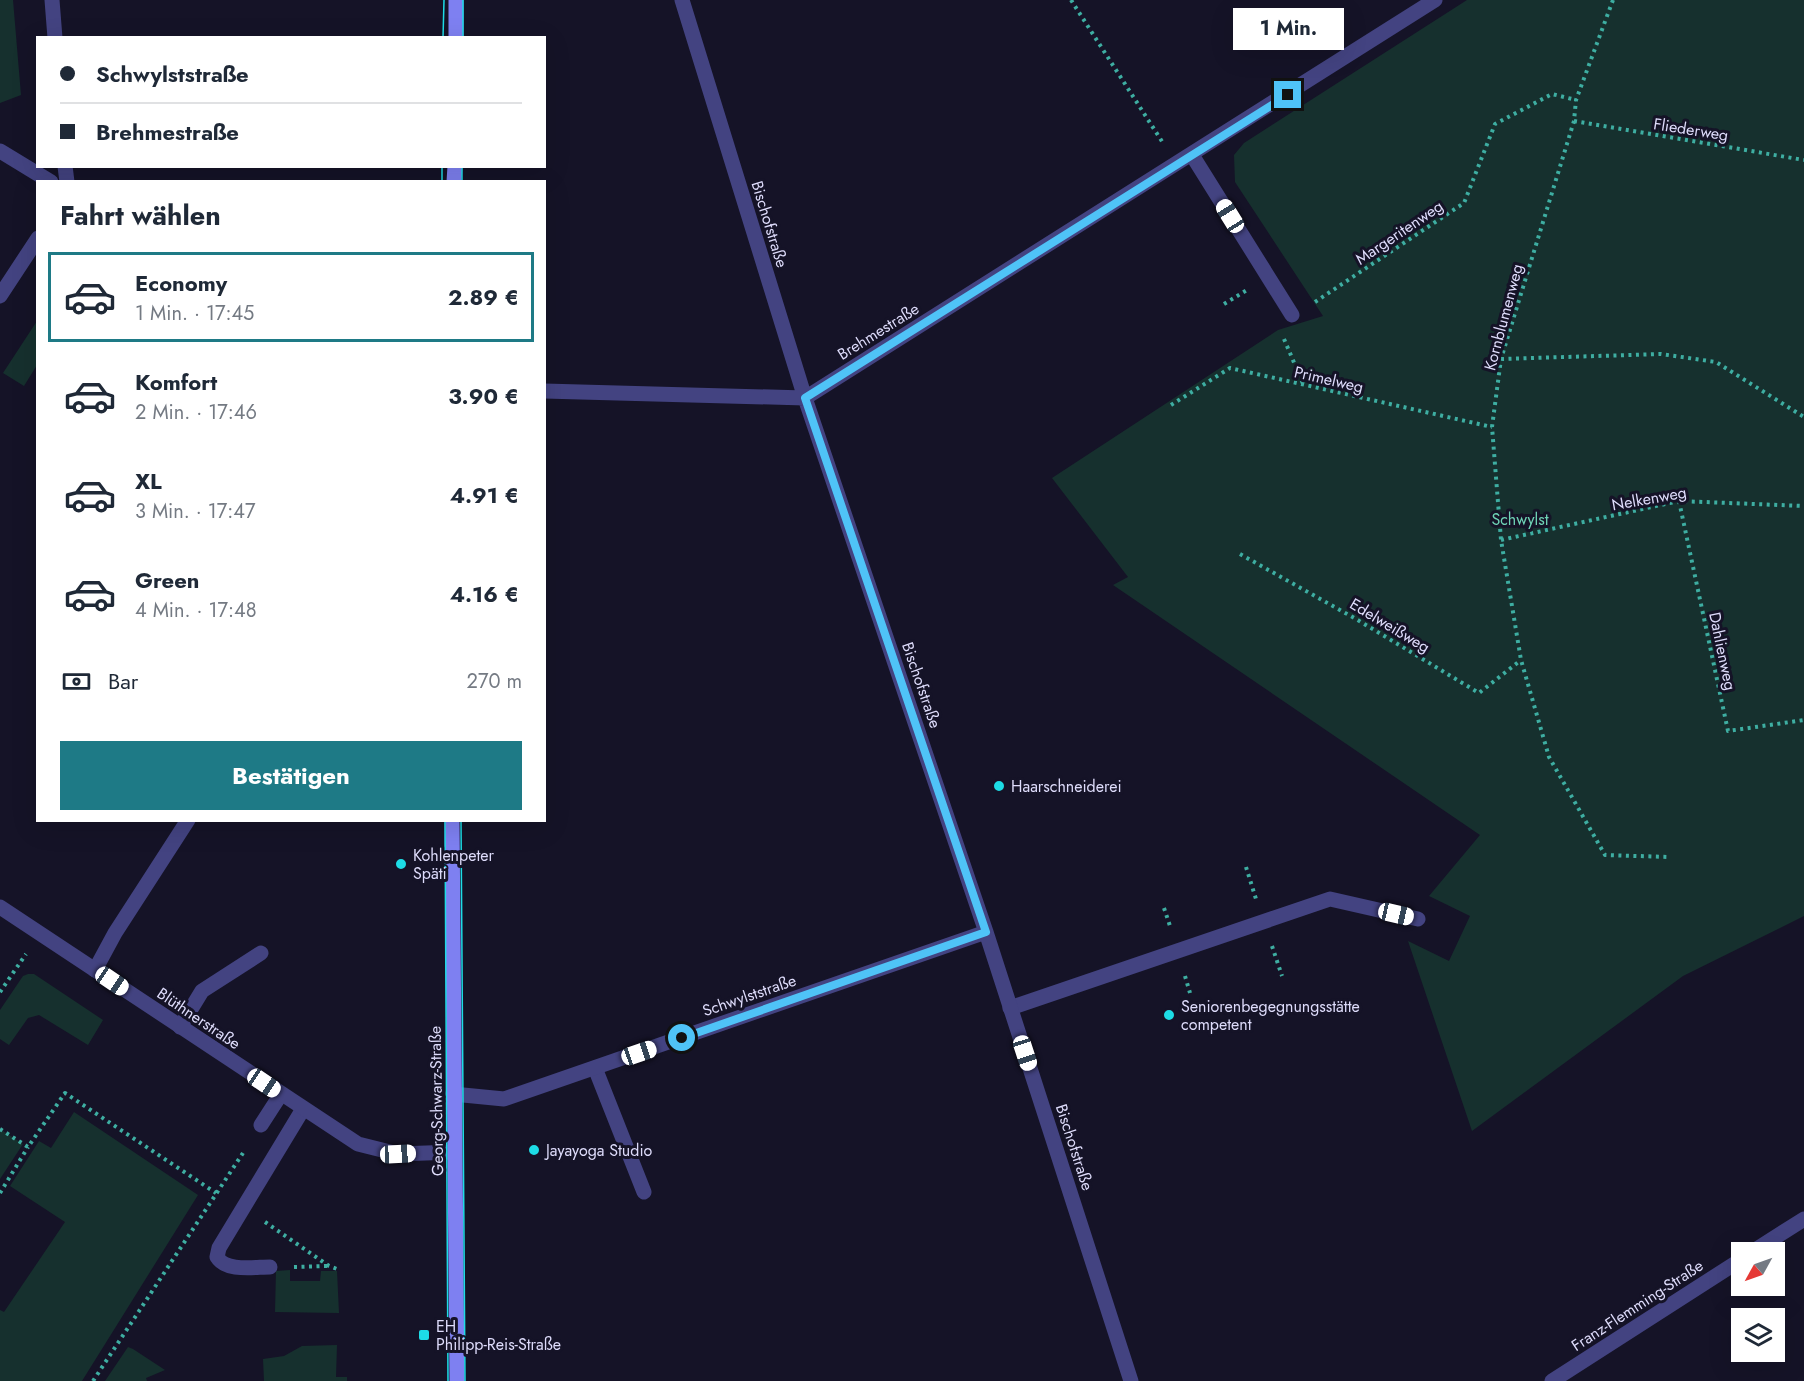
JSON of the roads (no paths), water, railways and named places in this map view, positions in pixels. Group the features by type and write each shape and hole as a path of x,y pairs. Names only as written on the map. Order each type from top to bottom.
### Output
{"street":[{"path":"52,0 55,36"},
{"path":"456,0 456,36"},
{"name":"Bischofstraße","path":"682,0 805,398 986,932 1131,1381"},
{"name":"Brehmestraße","path":"805,398 1436,0"},
{"path":"0,151 48,180"},
{"path":"1192,155 1292,315"},
{"path":"0,296 36,241"},
{"path":"546,391 805,398"},
{"path":"95,970 115,933 187,822"},
{"name":"Georg-Schwarz-Straße","path":"452,822 457,1381"},
{"path":"1010,1008 1330,899 1418,919"},
{"name":"Blüthnerstraße","path":"0,907 358,1144 398,1154 454,1152"},
{"name":"Schwylststraße","path":"453,1094 504,1099 986,932"},
{"path":"180,1027 202,991 261,953"},
{"path":"595,1068 644,1192"},
{"path":"261,1125 281,1094"},
{"path":"270,1267 228,1266 220,1262 217,1257 219,1248 303,1109"},
{"path":"1768,1242 1804,1219"},
{"name":"Franz-Flemming-Straße","path":"1552,1381 1731,1266"}],"tram line":[{"path":"443,36 444,0"},
{"path":"463,0 463,36"},
{"path":"442,168 442,180"},
{"path":"462,168 462,180"},
{"path":"445,822 448,1381"},
{"path":"461,822 465,1381"}],"place":[{"name":"Haarschneiderei","path":"999,786"},
{"name":"Kohlenpeter Späti","path":"401,864"},
{"name":"Seniorenbegegnungsstätte competent","path":"1169,1015"},
{"name":"Jayayoga Studio","path":"534,1150"},
{"name":"EH Philipp-Reis-Straße","path":"424,1335"}],"park label":[{"name":"Schwylst","path":"1520,519"}]}
